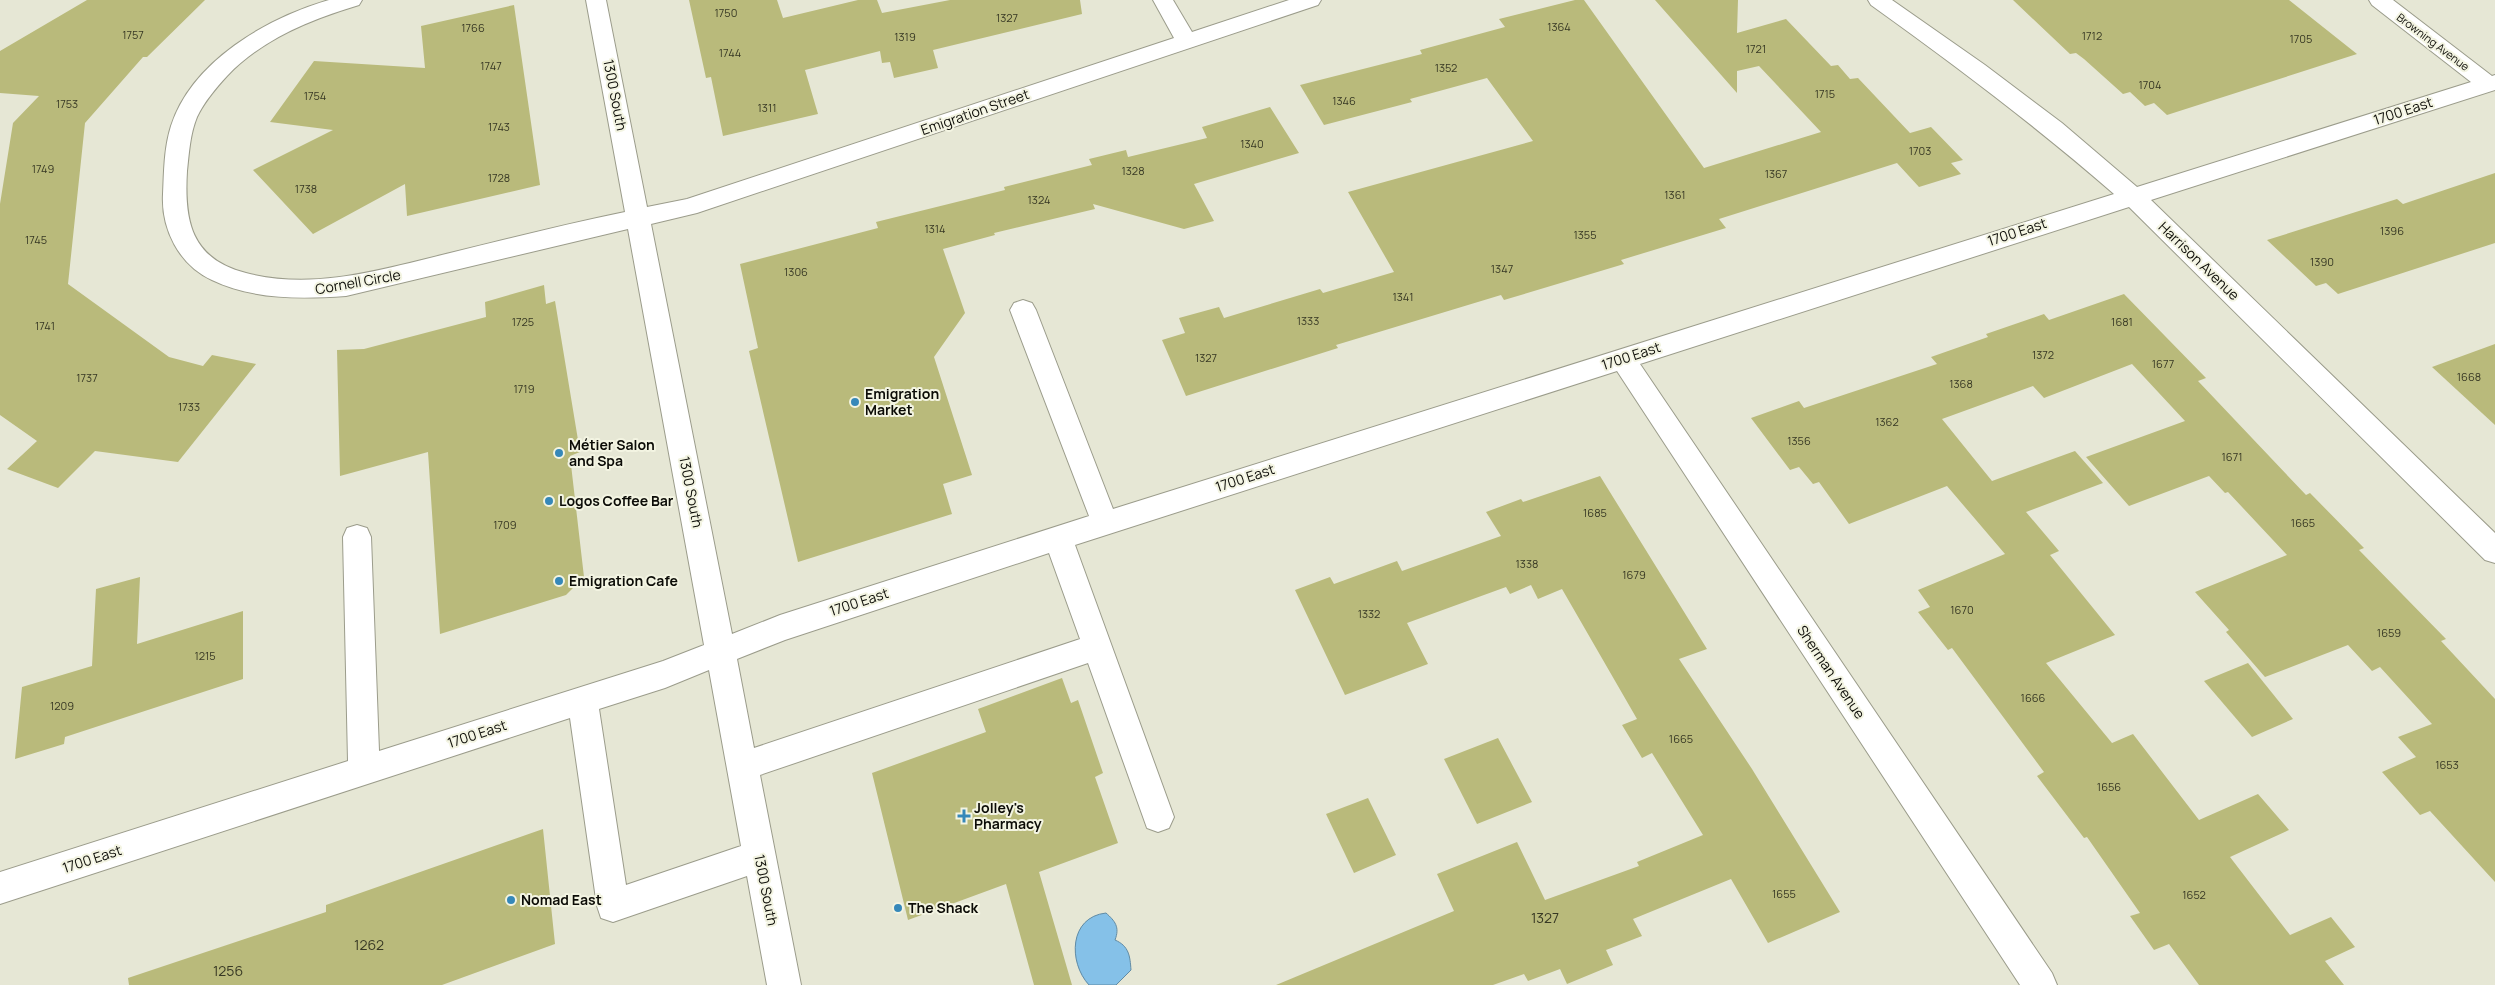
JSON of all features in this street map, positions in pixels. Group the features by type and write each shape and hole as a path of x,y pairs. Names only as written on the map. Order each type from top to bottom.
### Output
{"street":[{"name":"Cornell Circle","path":"352,0 315,11 271,33 225,67 205,88 190,110 180,134 175,190 175,216 184,241 200,260 220,274 255,285 305,291 346,287 638,218"},
{"name":"1300 South","path":"596,0 784,985"},
{"path":"1163,0 1187,41"},
{"name":"Emigration Street","path":"638,218 689,207 735,193 1311,0"},
{"name":"Harrison Avenue","path":"1878,0 1977,70 2054,129 2132,196 2495,551"},
{"name":"Browning Avenue","path":"2379,0 2492,83"},
{"name":"1700 East","path":"0,888 665,674 780,628 1058,538 2492,83"},
{"path":"1023,310 1105,523"},
{"name":"Sherman Avenue","path":"1623,359 2034,983"},
{"path":"357,537 364,771"},
{"path":"1058,538 1158,817"},
{"path":"743,766 1097,647"},
{"path":"583,700 613,906 760,855"}],"water":[{"path":"1106,913 1117,928 1115,940 1120,942 1128,952 1131,970 1116,985 1089,985 1078,965 1075,953 1076,942 1079,931 1085,923 1094,916"}],"building":[{"path":"87,0 205,0 147,57 143,57 85,123 68,284 169,357 203,366 212,355 256,364 178,462 95,451 58,488 7,469 37,441 0,415 0,204 13,123 39,96 0,93 0,51"},
{"path":"689,0 777,0 783,18 858,0 877,0 882,13 950,0 1080,0 1082,14 933,50 938,68 894,78 890,62 882,63 880,51 805,70 818,114 723,136 711,77 706,78"},
{"path":"1575,0 1584,0 1704,168 1821,132 1759,66 1737,71 1737,93 1655,0 1738,0 1737,33 1786,19 1831,66 1838,65 1850,79 1858,78 1910,133 1931,127 1963,160 1951,163 1961,174 1919,187 1897,163 1719,219 1726,228 1621,260 1624,264 1504,300 1501,295 1336,345 1338,348 1186,396 1162,340 1185,333 1179,318 1219,307 1224,318 1320,289 1323,293 1394,272 1348,192 1533,141 1487,78 1410,99 1412,102 1324,125 1300,85 1422,54 1420,50 1505,27 1499,19"},
{"path":"2013,0 2289,0 2357,54 2167,115 2154,103 2145,106 2130,92 2123,94 2084,59 2076,53 2070,54"},
{"path":"514,5 540,185 407,216 405,184 313,234 253,170 333,130 270,122 314,61 425,68 421,26"},
{"path":"1270,107 1299,153 1194,184 1214,221 1184,229 1093,204 1095,209 994,233 995,235 943,249 965,313 934,357 972,475 943,484 952,514 798,562 749,351 758,348 740,264 878,228 876,222 1005,190 1004,187 1092,165 1089,159 1126,150 1128,157 1207,138 1202,127"},
{"path":"2495,173 2495,243 2338,294 2326,283 2316,286 2267,240 2397,199 2403,204"},
{"path":"544,285 546,304 555,301 580,452 570,456 584,577 566,595 440,634 428,452 340,476 337,350 364,349 486,317 485,302"},
{"path":"2124,294 2206,378 2198,381 2306,495 2310,493 2364,548 2359,550 2446,639 2441,641 2495,699 2495,882 2430,811 2420,815 2382,772 2416,757 2398,737 2432,724 2380,667 2372,671 2348,645 2265,677 2226,632 2229,630 2195,592 2287,555 2228,492 2225,493 2209,476 2129,506 2086,457 2185,421 2132,364 2044,398 2033,386 1942,419 1992,481 2075,451 2103,483 2026,512 2059,551 2050,555 2115,635 2046,663 2112,743 2133,734 2199,820 2258,794 2289,830 2230,857 2290,935 2331,917 2355,947 2325,961 2344,985 2199,985 2169,944 2154,950 2130,916 2140,913 2087,837 2084,838 2037,776 2044,772 1952,648 1948,650 1918,612 1930,607 1918,590 2005,554 1947,486 1849,524 1819,482 1813,484 1799,467 1790,470 1751,418 1799,401 1804,408 1937,364 1931,357 1988,337 1986,334 2044,314 2049,320"},
{"path":"2495,344 2495,425 2432,367"},
{"path":"1600,476 1707,649 1679,659 1752,769 1840,912 1768,943 1731,879 1633,919 1642,936 1606,950 1613,965 1567,984 1560,969 1528,981 1524,974 1493,985 1276,985 1454,911 1437,874 1517,842 1545,900 1639,866 1637,862 1703,835 1652,753 1642,758 1622,725 1637,719 1562,589 1538,599 1531,585 1510,594 1506,587 1407,623 1428,664 1345,695 1295,590 1330,577 1334,584 1397,561 1402,571 1501,536 1486,512 1521,499 1523,502"},
{"path":"140,577 137,644 243,611 243,679 65,737 64,744 15,759 22,687 92,666 96,589"},
{"path":"2248,663 2293,719 2252,737 2204,681"},
{"path":"1062,678 1071,703 1078,700 1103,773 1095,777 1118,843 1039,872 1072,985 1034,985 1006,884 908,920 872,773 986,732 978,709"},
{"path":"1498,738 1532,802 1477,824 1444,759"},
{"path":"1368,798 1396,855 1354,873 1326,814"},
{"path":"543,829 555,944 442,985 129,985 128,978 326,912 326,905"}],"place":[{"name":"Emigration Market","path":"855,402"},
{"name":"Métier Salon and Spa","path":"559,453"},
{"name":"Logos Coffee Bar","path":"549,501"},
{"name":"Emigration Cafe","path":"559,581"},
{"name":"Jolley's Pharmacy","path":"964,816"},
{"name":"Nomad East","path":"511,900"},
{"name":"The Shack","path":"898,908"}]}
